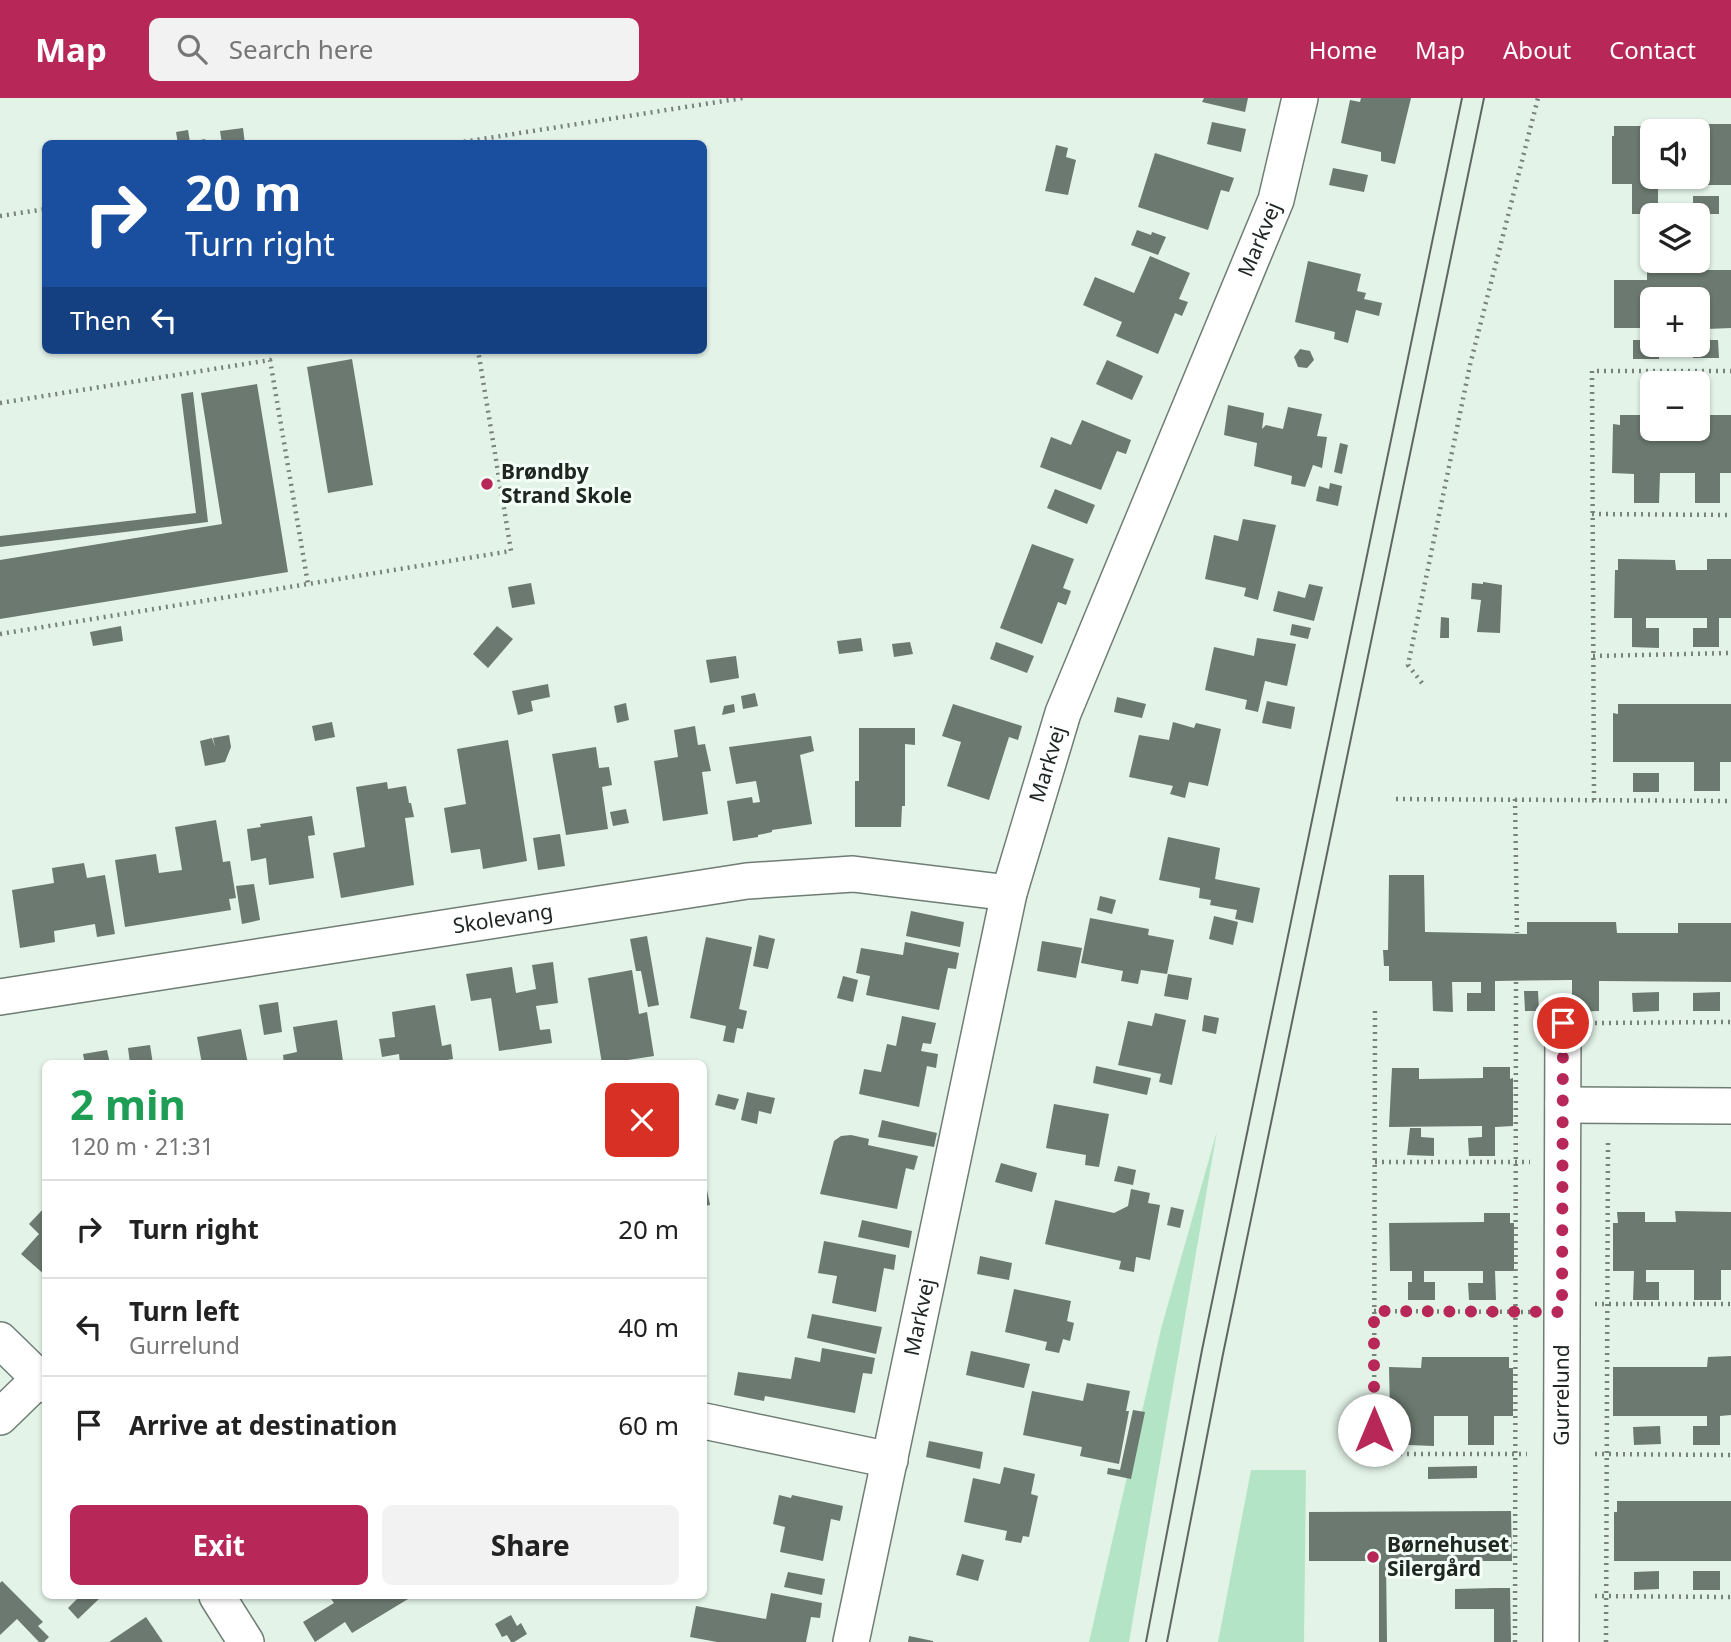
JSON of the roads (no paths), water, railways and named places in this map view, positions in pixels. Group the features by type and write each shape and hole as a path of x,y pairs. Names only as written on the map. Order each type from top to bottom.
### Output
{"street":[{"name":"Markvej","path":"851,1642 1009,893 1063,713 1276,201 1300,98"},
{"name":"Skolevang","path":"0,997 747,881 853,874 1009,893"},
{"name":"Gurrelund","path":"1561,1642 1563,1023"},
{"path":"1563,1105 1731,1105"},
{"path":"0,1340 42,1380"},
{"path":"0,1418 42,1382"},
{"path":"707,1422 890,1460"},
{"path":"219,1599 246,1642"}],"tram line":[{"path":"1146,1642 1202,1350 1462,98"},
{"path":"1167,1642 1223,1354 1484,98"}],"place":[{"name":"Brøndby Strand Skole","path":"487,484"},
{"name":"Børnehuset Silergård","path":"1373,1557"}]}
